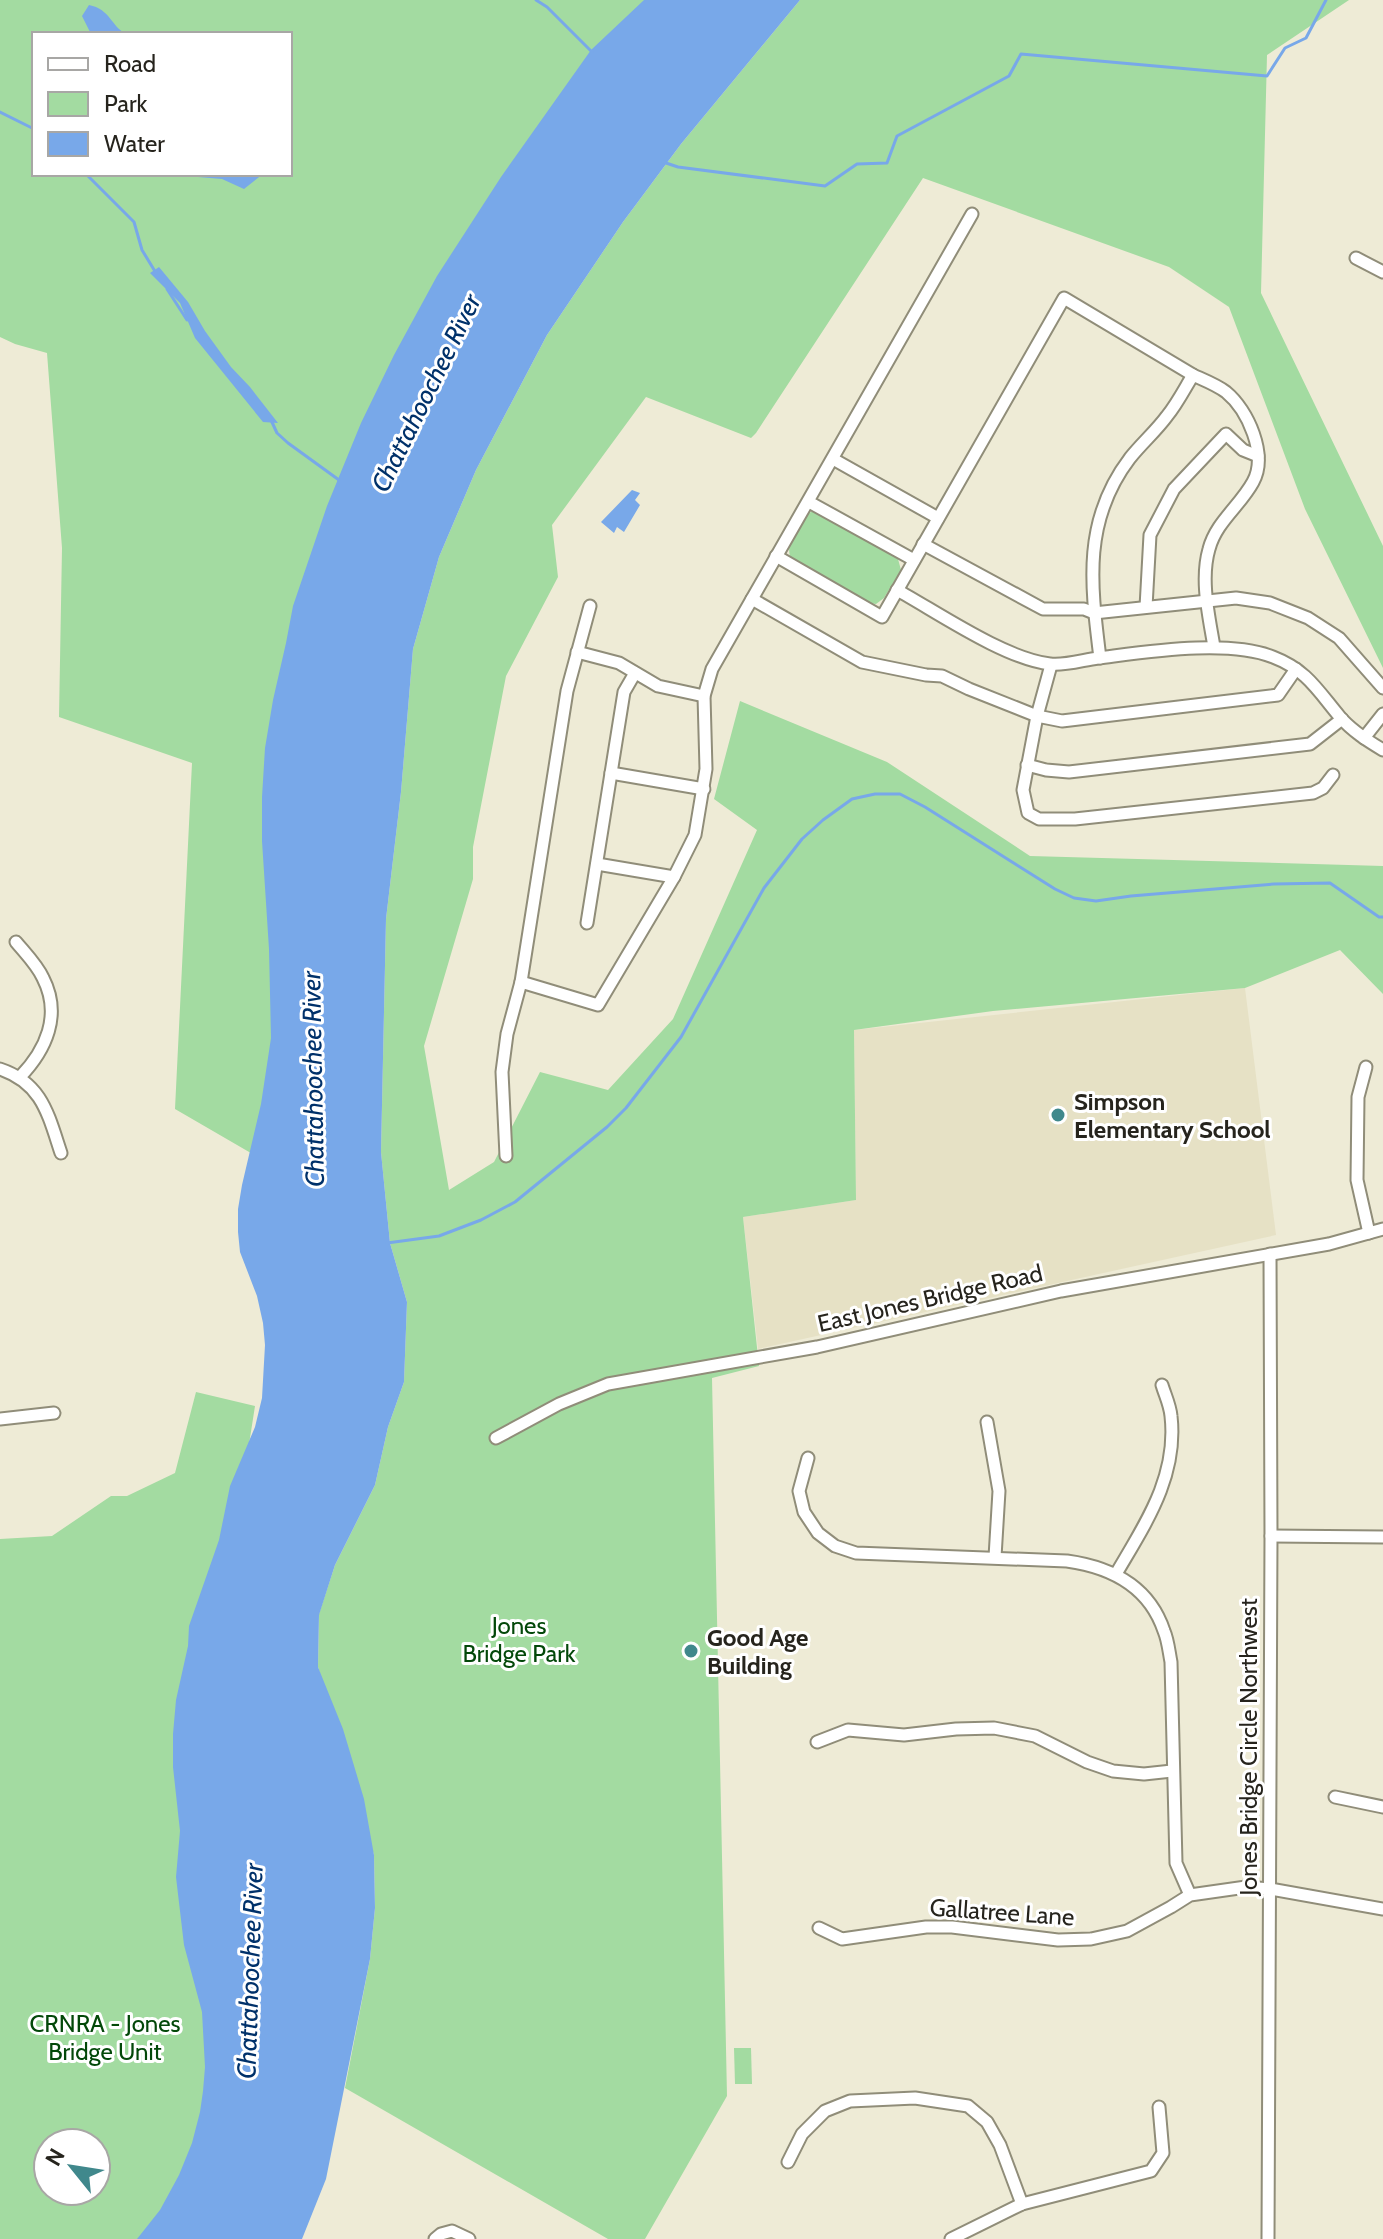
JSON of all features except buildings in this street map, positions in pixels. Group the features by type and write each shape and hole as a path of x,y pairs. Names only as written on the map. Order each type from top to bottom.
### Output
{"street":[{"path":"521,982 598,1005 674,877 695,835 704,789 704,696 712,669 972,214"},
{"path":"1356,258 1383,272"},
{"path":"776,556 882,617 1064,298 1225,391 1239,406 1250,426 1258,456 1254,481 1220,525 1209,547 1205,568 1214,647"},
{"path":"1100,658 1091,557 1097,524 1110,491 1130,459 1169,414 1193,375"},
{"path":"1146,607 1150,535 1174,489 1226,434 1243,450 1258,456"},
{"path":"833,459 938,518"},
{"path":"809,502 914,560"},
{"path":"923,544 1043,609 1084,609 1094,613 1236,598 1270,603 1308,618 1339,638 1383,688"},
{"path":"897,590 988,641 1051,665 1214,647 1243,649 1273,657 1314,683 1342,719 1383,750"},
{"path":"752,599 862,662 942,676 1037,716 1062,721 1278,695 1296,669"},
{"path":"506,1156 502,1072 507,1034 521,982 567,691 590,606"},
{"path":"577,652 619,663 658,686 704,696"},
{"path":"1051,665 1037,716 1023,790 1028,813 1039,819 1075,819 1313,793 1323,788 1333,775"},
{"path":"587,923 624,692 635,673"},
{"path":"1364,738 1383,714"},
{"path":"1027,765 1069,772 1310,744 1342,719"},
{"path":"611,773 704,789"},
{"path":"597,864 674,877"},
{"path":"16,942 43,978 51,1009 50,1028 44,1047 20,1077"},
{"path":"1366,1067 1358,1097 1357,1180 1369,1233"},
{"path":"0,1069 20,1077 39,1094 61,1153"},
{"name":"East Jones Bridge Road","path":"496,1438 559,1404 608,1384 817,1347 1061,1291 1329,1244 1383,1229"},
{"name":"Jones Bridge Circle Northwest","path":"1268,2239 1270,1254"},
{"path":"1116,1574 1155,1507 1169,1465 1171,1413 1162,1385"},
{"path":"0,1419 54,1413"},
{"path":"987,1422 999,1491 995,1557"},
{"path":"808,1458 799,1491 804,1512 818,1533 835,1546 856,1553 995,1557 1092,1565 1116,1574 1152,1608 1164,1631 1171,1662 1176,1863 1190,1895"},
{"path":"1271,1536 1383,1537"},
{"path":"817,1742 848,1730 904,1735 994,1728 1035,1736 1087,1762 1113,1771 1144,1774 1172,1771"},
{"path":"1335,1797 1383,1807"},
{"name":"Gallatree Lane","path":"819,1928 842,1939 939,1927 1058,1940 1091,1939 1127,1931 1190,1895 1246,1887 1383,1909"},
{"path":"788,2162 802,2134 825,2111 850,2101 915,2098 968,2106 987,2122 1000,2145 1022,2204"},
{"path":"951,2239 1022,2204 1151,2171 1163,2153 1159,2107"},
{"path":"435,2239 452,2231 469,2239"}],"shaded area":[{"name":"Simpson Elementary School","path":"1245,988 1276,1235 758,1349 743,1217 856,1200 854,1030"}],"green space":[{"path":"0,0 649,0 478,225 292,1177 175,1109 192,763 59,717 62,548 47,353 0,337"},
{"name":"Jones Bridge Park","path":"800,0 1349,0 1267,55 1261,293 1383,546 1383,668 1305,509 1229,307 1169,267 923,178 751,438 646,397 552,525 558,577 506,676 473,847 473,879 424,1046 449,1190 494,1162 540,1072 608,1090 673,1019 757,830 714,799 740,701 887,762 1030,856 1383,866 1383,994 1340,950 1245,988 993,1011 854,1030 856,1200 743,1217 759,1366 712,1378 727,2096 645,2239 608,2239 345,2088 370,1959 375,1908 374,1855 318,1667 319,1614 335,1565 375,1485 388,1427 404,1382 407,1302 390,1243 381,1152 386,919 413,649 439,557 476,470 547,335 623,222 681,144"},
{"path":"811,512 819,512 898,559 901,570 884,598 876,604 868,603 791,559 789,547 794,533"},
{"name":"CRNRA - Jones Bridge Unit","path":"196,1392 255,1406 237,1521 201,2150 151,2239 0,2239 0,1539 52,1536 111,1496 127,1496 175,1473"},
{"path":"734,2048 751,2048 752,2084 735,2084"}],"water":[{"name":"Chattahoochee River","path":"644,0 800,0 681,144 623,222 547,335 476,470 439,557 413,649 386,919 381,1152 390,1243 407,1302 404,1382 388,1427 375,1485 335,1565 319,1615 318,1667 343,1729 364,1799 374,1855 375,1908 370,1959 326,2179 302,2239 137,2239 160,2210 179,2175 192,2143 203,2091 202,2012 184,1945 176,1877 180,1831 173,1734 189,1626 219,1540 230,1486 255,1427 262,1398 263,1323 257,1296 240,1252 238,1209 261,1104 271,1038 262,797 265,748 293,606 327,506 361,423 437,276 501,177 591,50"},
{"path":"89,5 96,7 123,32 90,32 82,16"},
{"path":"260,176 244,189 222,179 198,177"},
{"path":"159,267 188,302 231,367 278,423 263,422 195,338 180,303 150,273"},
{"path":"632,490 640,493 635,500 640,505 624,532 617,527 614,533 601,522"}],"waterway":[{"path":"536,0 592,52"},
{"path":"663,162 678,167 825,186 857,164 887,163 897,136 1009,76 1021,54 1267,76 1285,48 1306,38 1326,0"},
{"path":"0,112 32,128"},
{"path":"88,176 134,222 142,250 156,273"},
{"path":"167,289 187,320"},
{"path":"271,420 277,433 288,443 339,480"},
{"path":"387,1243 439,1236 481,1220 515,1202 607,1127 626,1108 681,1037 764,888 802,839 852,799 875,794 900,794 1074,898 1096,901 1274,884 1330,883 1383,917"}],"place":[{"name":"Simpson Elementary School","path":"1058,1115"},
{"name":"Good Age Building","path":"691,1651"}]}
